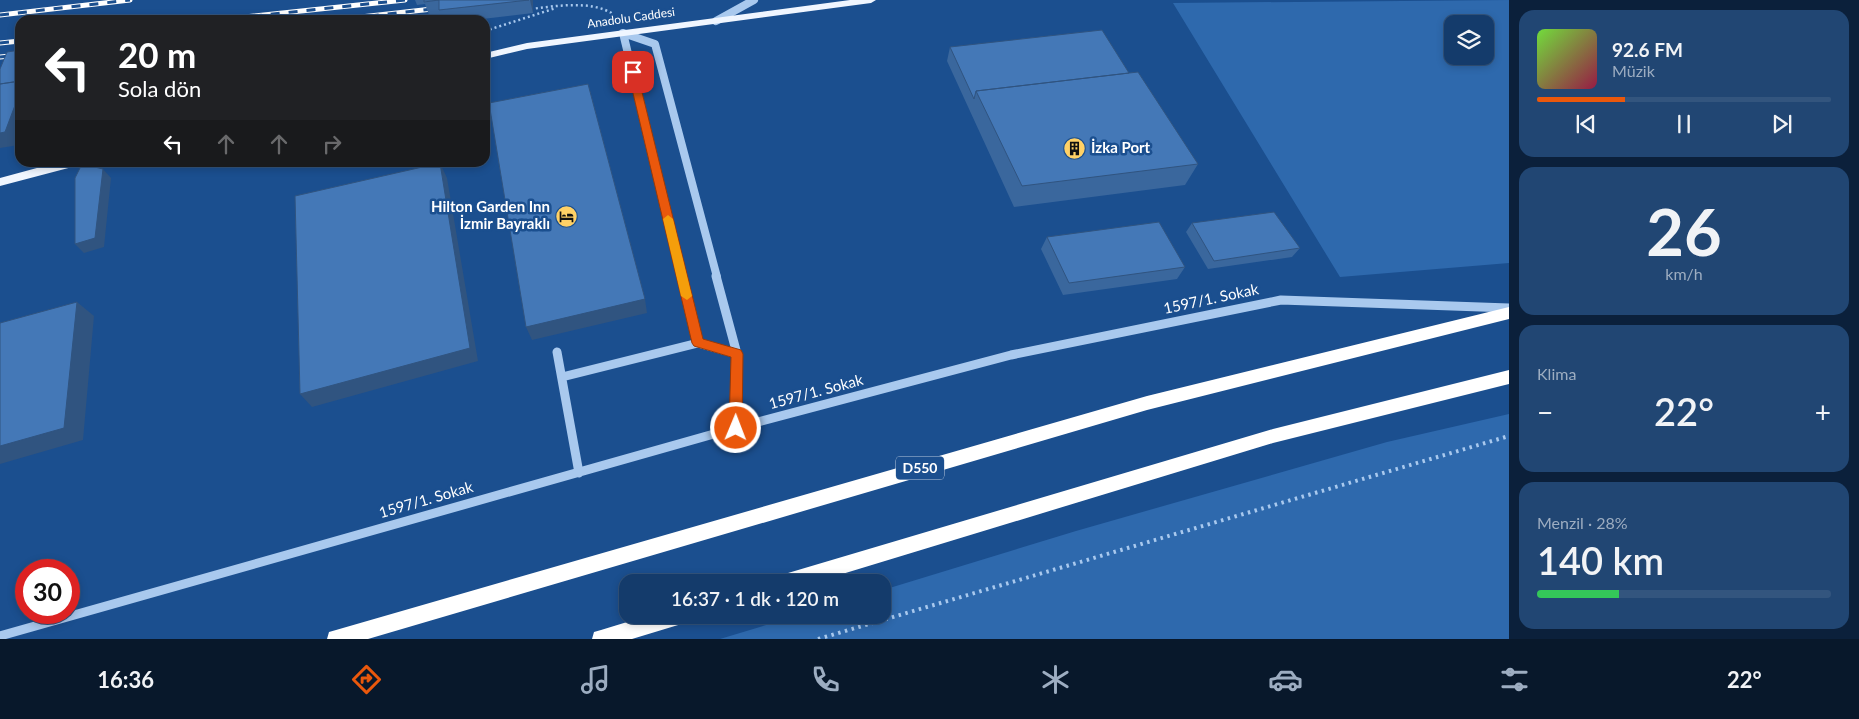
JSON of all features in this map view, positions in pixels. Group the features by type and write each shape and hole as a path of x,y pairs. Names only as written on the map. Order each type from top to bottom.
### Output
{"highway":[{"name":"D550","path":"336,639 1147,403 1509,313"},
{"path":"815,574 1273,436 1509,377"},
{"path":"601,639 651,624"}],"main road":[{"name":"Anadolu Caddesi","path":"490,55 527,46 871,0"},
{"path":"0,182 57,167"}],"street":[{"path":"716,21 754,0"},
{"path":"624,33 698,343"},
{"path":"624,33 655,44 737,354 736,428"},
{"name":"1597/1. Sokak","path":"0,636 736,428 1011,355 1281,300 1509,308"},
{"path":"562,377 698,343 737,354"},
{"path":"557,352 579,473"}],"path":[{"path":"525,10 588,4 602,6 611,10 624,33"},
{"path":"490,29 563,6"},
{"path":"818,639 1509,436"}],"shaded area":[{"path":"1509,0 1509,263 1340,277 1173,3"},
{"path":"1509,414 1509,639 720,639 769,624 891,624 891,588 1076,531 1387,442"}],"building":[{"path":"439,0 529,0 439,10"},
{"path":"1102,30 1129,73 976,91 974,99 950,47"},
{"path":"15,51 15,82 0,84 0,69 7,52"},
{"name":"İzka Port","path":"1138,72 1198,164 1022,186 976,91"},
{"path":"15,82 15,105 5,132 0,133 0,84"},
{"name":"Hilton Garden Inn İzmir Bayraklı","path":"588,84 645,299 526,327 490,103"},
{"path":"80,167 103,169 95,238 75,244 75,178"},
{"path":"422,167 441,167 470,348 300,394 295,196"},
{"path":"1274,212 1300,248 1214,261 1192,223"},
{"path":"1159,222 1185,267 1069,283 1047,237"},
{"path":"77,302 64,428 0,446 0,323"}],"railway":[{"path":"0,15 130,0"},
{"path":"264,15 405,0"},
{"path":"379,15 441,8"},
{"path":"0,43 15,42"},
{"path":"0,57 15,56"}],"slow traffic":[{"path":"668,219 687,296"}],"place":[{"name":"İzka Port","path":"1075,148"},
{"name":"Hilton Garden Inn İzmir Bayraklı","path":"566,216"}],"route":[{"path":"633,72 698,343 737,354 736,428"}]}
